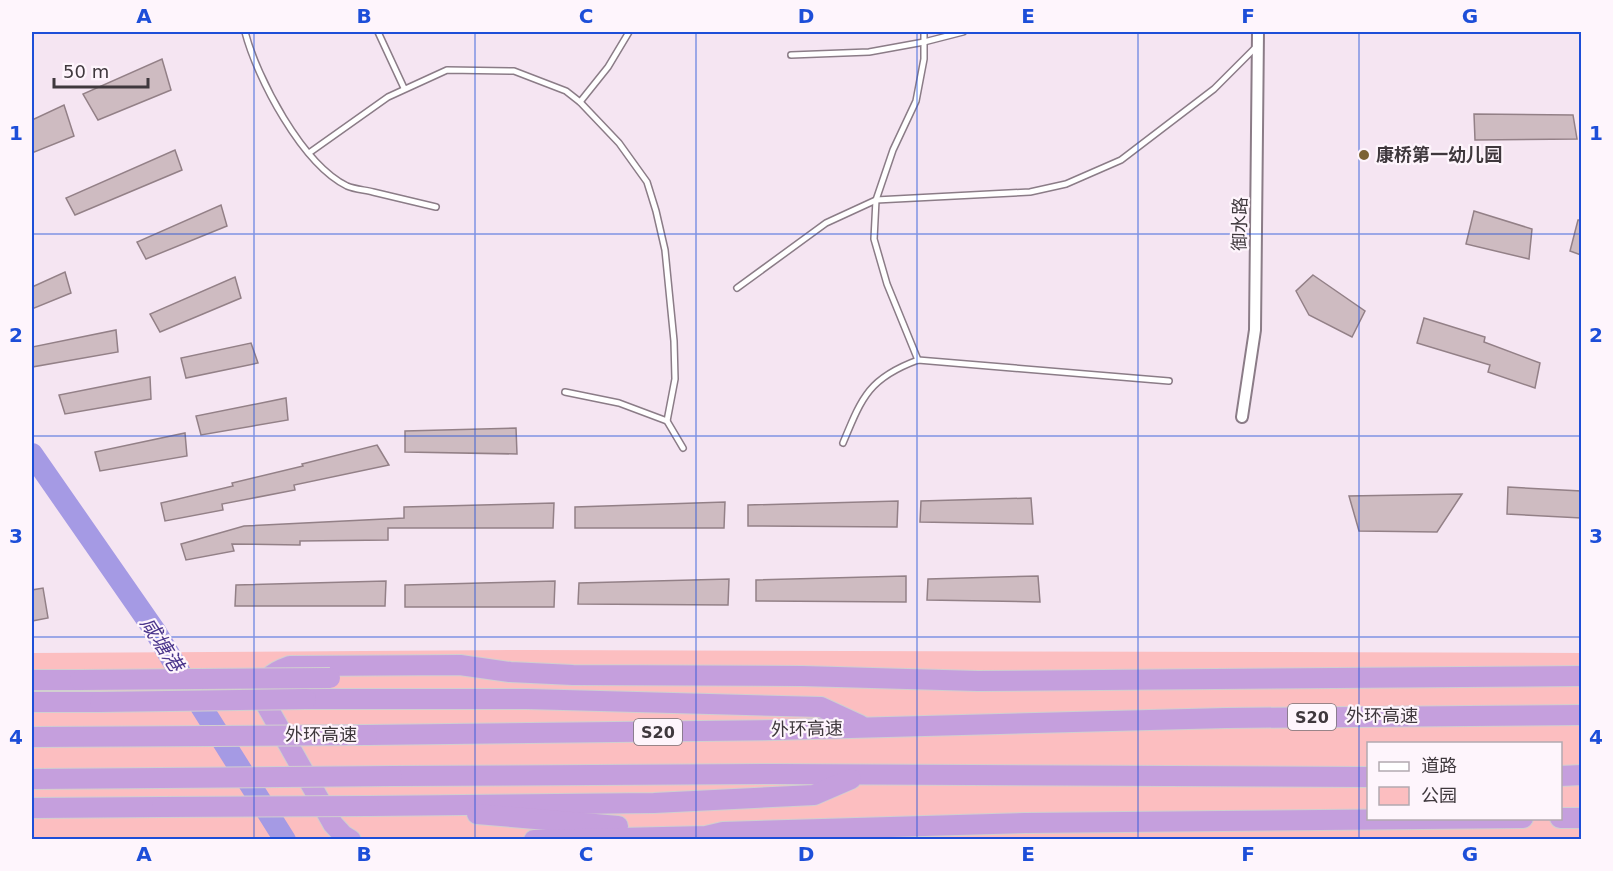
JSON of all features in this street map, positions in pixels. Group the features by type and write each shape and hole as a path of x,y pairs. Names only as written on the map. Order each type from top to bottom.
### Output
{"highway":[{"path":"351,840 333,824 264,701 264,686 274,672 290,666 460,665 510,672 573,675 802,676 989,681 1581,676"},
{"path":"32,680 471,677 510,672"},
{"path":"471,677 569,700"},
{"path":"32,702 306,699 569,700 821,707 866,728"},
{"name":"外环高速","path":"32,737 866,728 1215,718 1581,715"},
{"path":"32,808 654,803 814,795 859,775"},
{"path":"32,779 859,775 1367,777"},
{"path":"1562,776 1581,776"},
{"path":"442,805 482,816 622,827 706,829 723,832"},
{"path":"1562,818 1581,818"},
{"path":"534,840 706,836 723,832 1026,823 1399,820"}],"street":[{"name":"御水路","path":"1242,417 1255,330 1258,32"}],"lane":[{"path":"245,32 260,72 280,112 323,171 348,186 436,207"},
{"path":"378,32 404,88"},
{"path":"580,102 608,66 629,32"},
{"path":"918,360 887,284 874,239 876,200 893,150 916,101 924,59 924,32"},
{"path":"790,55 869,52 963,32"},
{"path":"737,288 826,223 876,200 1030,192 1066,184 1121,159 1214,89 1258,45"},
{"path":"309,153 388,97 447,70 514,71 566,91 580,102 619,143 647,182 656,211 665,250 674,340 675,379 667,421"},
{"path":"843,443 860,401 873,384 897,368 918,360 1169,381"},
{"path":"565,392 619,403 667,421 683,448"}],"green space":[{"path":"528,650 1581,653 1581,839 32,839 32,653"}],"building":[{"path":"162,59 171,90 98,120 83,94"},
{"path":"64,105 74,136 32,153 32,120"},
{"path":"1474,114 1573,115 1577,139 1475,140"},
{"path":"175,150 182,170 75,215 66,198"},
{"path":"221,205 227,226 146,259 137,242"},
{"path":"1474,211 1532,229 1529,259 1466,244"},
{"path":"1578,220 1581,220 1581,255 1570,251"},
{"path":"65,272 71,293 32,309 32,287"},
{"path":"1313,275 1365,311 1352,337 1309,315 1296,291"},
{"path":"235,277 241,298 160,332 150,314"},
{"path":"1424,318 1485,337 1484,342 1540,363 1535,388 1488,372 1490,365 1417,343"},
{"path":"116,330 118,352 32,367 32,347"},
{"path":"251,343 258,363 186,378 181,358"},
{"path":"150,377 151,399 65,414 59,395"},
{"path":"286,398 288,420 201,435 196,416"},
{"path":"516,428 517,454 405,452 405,431"},
{"path":"185,433 187,456 100,471 95,452"},
{"path":"377,445 389,465 294,485 295,490 222,504 223,510 165,521 161,503 233,486 232,483"},
{"path":"1508,487 1581,491 1581,518 1507,514"},
{"path":"1462,494 1437,532 1359,531 1349,496"},
{"path":"1031,498 1033,524 920,522 921,501"},
{"path":"898,501 897,527 748,526 748,505"},
{"path":"725,502 724,528 575,528 575,507"},
{"path":"554,503 553,528 388,528 388,540 300,541 300,545 232,544 234,551 186,560 181,544 244,526 404,518 404,507"},
{"path":"906,576 906,602 756,601 756,580"},
{"path":"1038,576 1040,602 927,600 928,579"},
{"path":"729,579 728,605 578,604 579,583"},
{"path":"386,581 385,606 235,606 236,585"},
{"path":"555,581 554,607 405,607 405,585"},
{"path":"43,588 48,618 32,621 32,590"}],"waterway":[{"name":"咸塘港","path":"32,454 155,631 285,840"}],"place":[{"name":"康桥第一幼儿园","path":"1364,155"}]}
